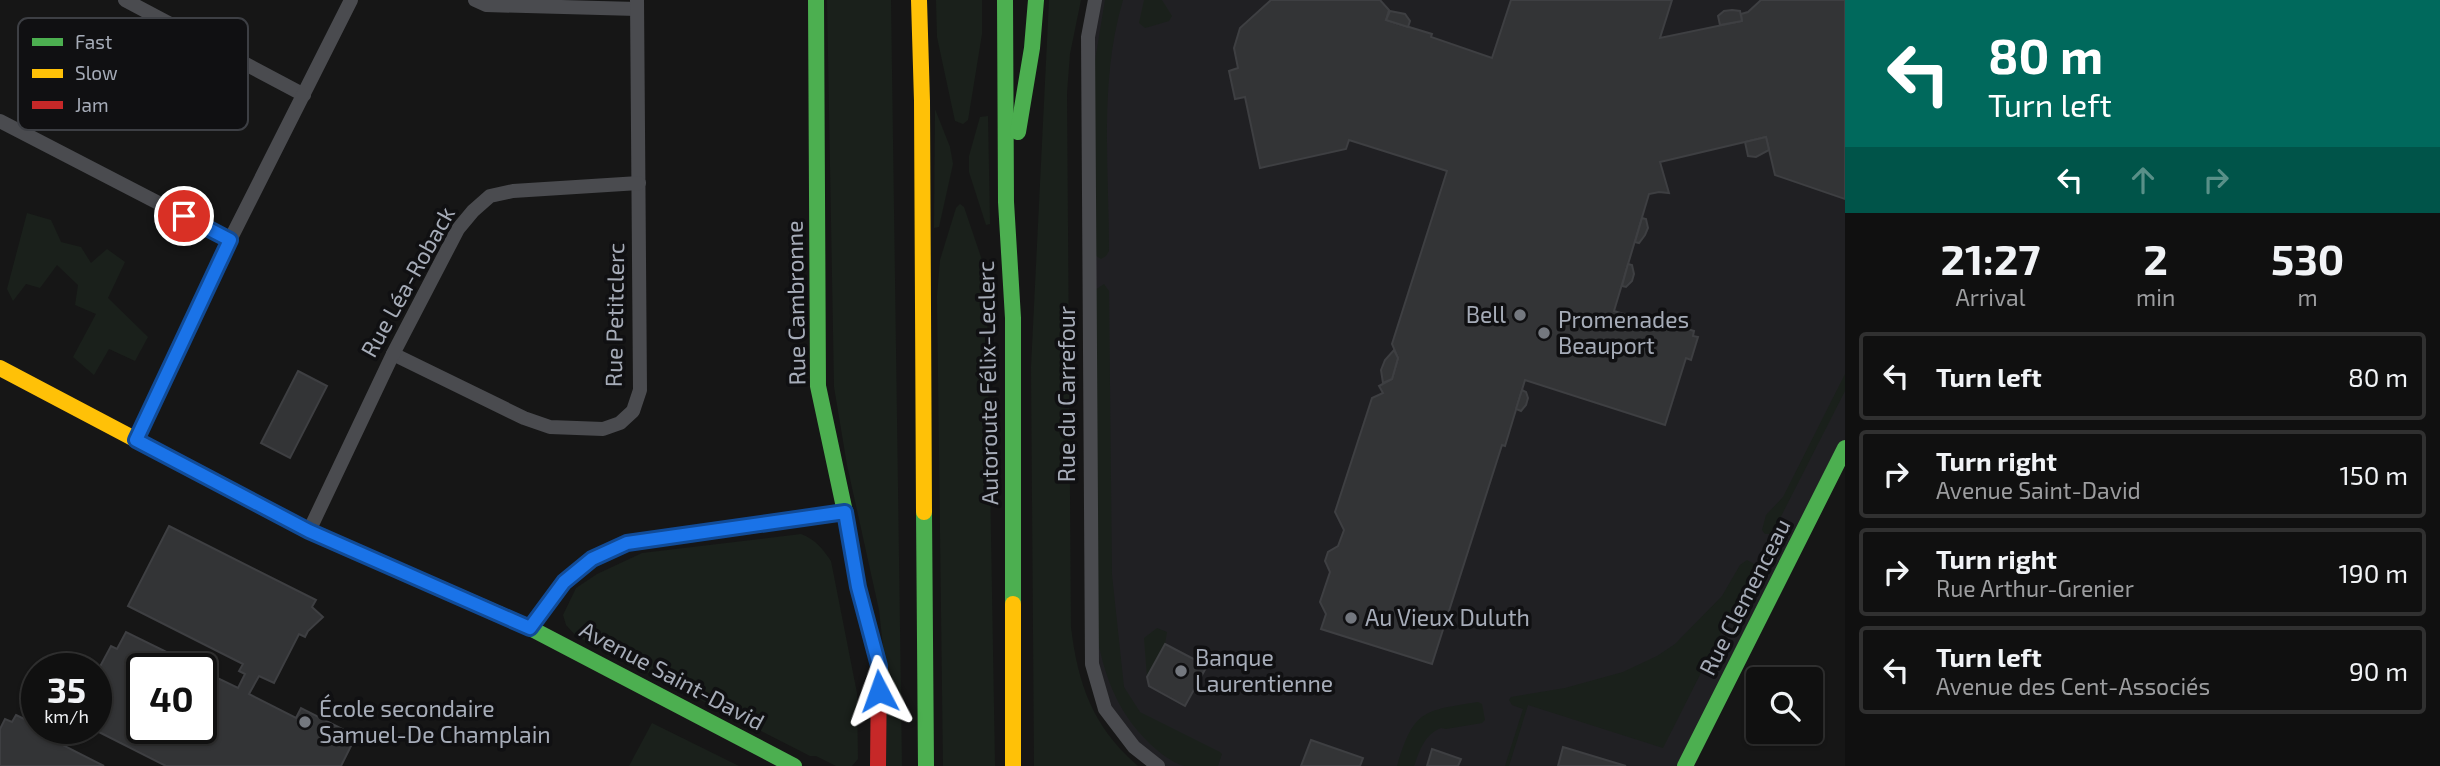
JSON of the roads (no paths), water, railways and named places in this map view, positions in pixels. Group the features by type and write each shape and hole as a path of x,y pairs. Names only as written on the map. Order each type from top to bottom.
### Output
{"main road":[{"name":"Rue Cambronne","path":"816,0 818,386 858,587 879,666 878,766"},
{"path":"919,0 926,766"},
{"name":"Autoroute Félix-Leclerc","path":"1005,0 1006,202 1013,318 1013,766"},
{"path":"1006,202 1032,48 1036,0"},
{"name":"Avenue Saint-David","path":"0,368 309,531 530,628 794,766"},
{"name":"Rue Clemenceau","path":"1685,766 1845,448"},
{"path":"530,628 564,582 592,559 627,543 845,512"}],"street":[{"path":"125,0 159,18"},
{"path":"136,440 230,240 351,0"},
{"path":"475,0 486,5 637,4"},
{"name":"Rue du Carrefour","path":"1095,0 1088,37 1092,664 1105,709 1133,747 1158,766"},
{"name":"Rue Petitclerc","path":"393,354 524,418 550,427 603,429 620,423 633,411 640,390 637,4"},
{"path":"248,65 304,95"},
{"path":"0,121 230,240"},
{"name":"Rue Léa-Roback","path":"309,531 393,354 458,229 473,211 490,196 513,191 639,183"}],"place":[{"name":"Bell","path":"1520,315"},
{"name":"Promenades Beauport","path":"1544,333"},
{"name":"Au Vieux Duluth","path":"1351,618"},
{"name":"Banque Laurentienne","path":"1181,671"},
{"name":"École secondaire Samuel-De Champlain","path":"305,722"}]}
